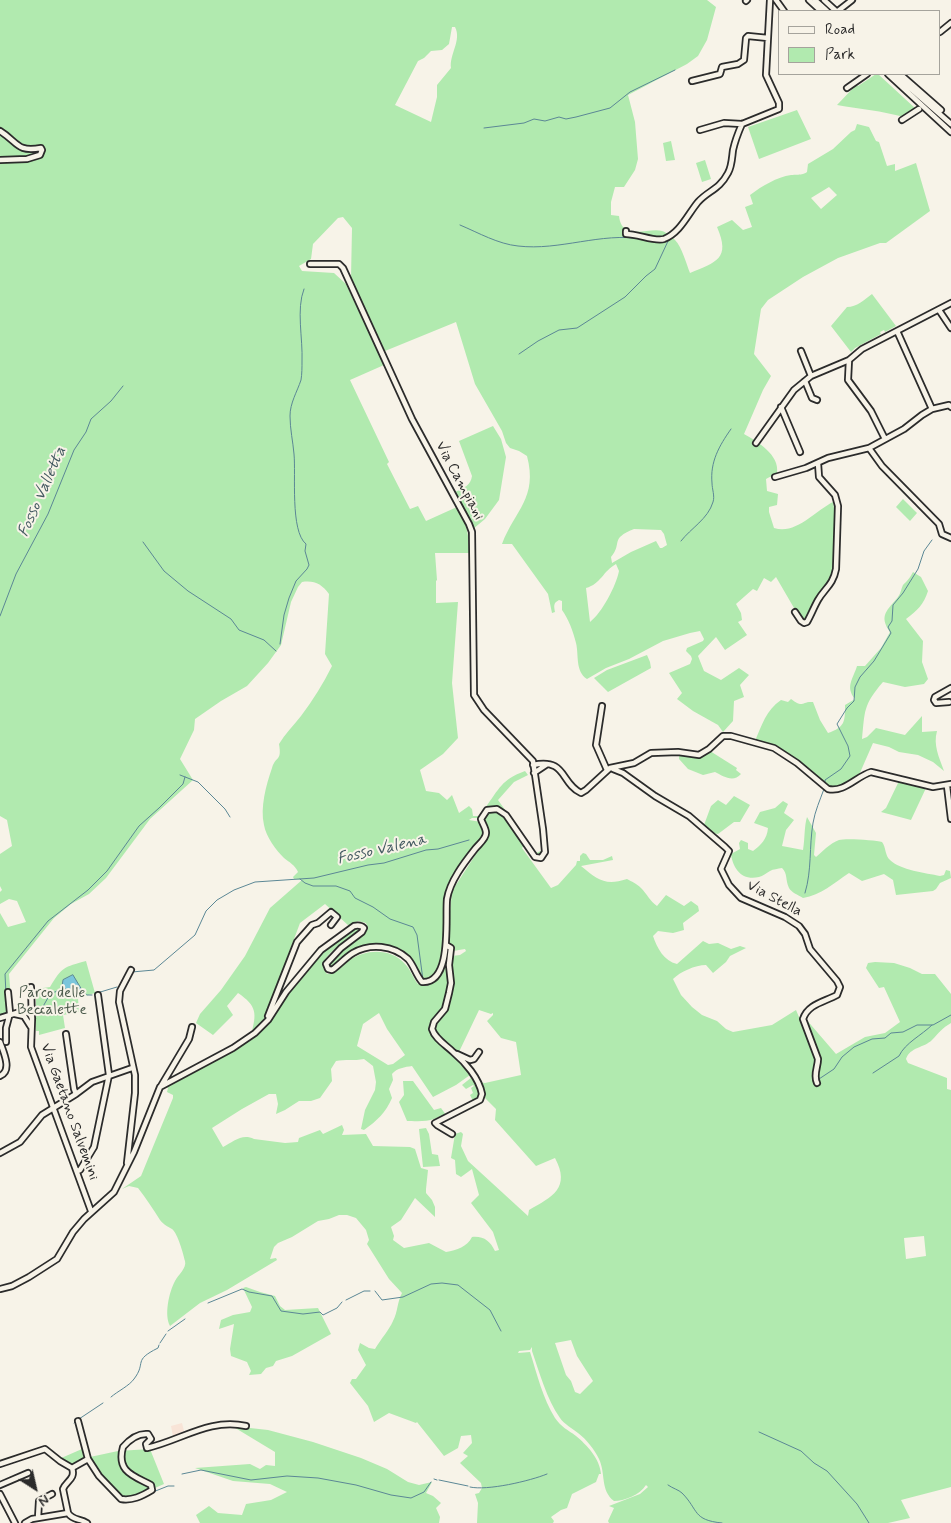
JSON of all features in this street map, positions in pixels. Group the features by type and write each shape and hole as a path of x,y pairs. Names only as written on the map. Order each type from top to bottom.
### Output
{"street":[{"path":"700,130 724,124 742,124 779,110 779,103 766,75 770,0"},
{"path":"809,0 820,10"},
{"path":"815,0 826,10"},
{"path":"824,0 836,10"},
{"path":"838,10 852,0"},
{"path":"692,81 720,74 722,67 742,63 744,60 746,38 748,36 768,38"},
{"path":"847,88 866,75"},
{"path":"889,75 951,132"},
{"path":"895,75 951,124"},
{"path":"901,75 941,110"},
{"path":"902,120 919,109"},
{"path":"626,233 659,240 674,232 700,201 718,188 729,171 736,139 742,124"},
{"path":"0,131 22,148 41,148 42,150 40,155 27,159 0,160"},
{"name":"Via Campiani","path":"268,1020 286,992 321,950 357,925 364,928 362,932 341,948 326,964 327,969 333,969 355,952 374,946 383,947 401,954 408,960 422,983 431,981 439,974 446,945 448,894 454,880 485,837 486,833 482,819 487,810 494,808 506,815 533,855 538,858 544,852 543,829 532,761 484,710 474,695 472,532 412,419 343,268 339,264 310,264"},
{"path":"756,443 794,390 811,376 849,360 862,349 951,303"},
{"path":"939,310 951,328"},
{"path":"898,331 932,409"},
{"path":"801,352 811,376"},
{"path":"849,360 848,380 871,411 885,439"},
{"path":"805,381 812,398 817,400"},
{"path":"775,477 828,458 869,448 904,429 932,409 949,405 951,407"},
{"path":"781,406 800,452"},
{"path":"869,448 882,466 939,524 942,534 951,538"},
{"path":"795,612 801,621 807,622 818,599 834,578 836,569 838,506 836,495 819,477 818,463"},
{"path":"472,532 477,528"},
{"path":"949,702 936,702 934,698 951,688"},
{"path":"602,706 596,745 609,769"},
{"path":"533,770 542,763 559,768 576,790 581,793 609,769 634,763 651,754 678,752 699,755 723,736 730,736 774,748 797,763 828,789 832,790 845,786 871,772 933,787 949,785 951,819"},
{"path":"533,770 546,765"},
{"name":"Via Stella","path":"609,769 624,773 655,796 690,816 725,847 729,851 721,869 734,890 741,898 785,917 799,926 805,934 810,949 837,981 840,987 837,995 815,1004 805,1014 803,1020 818,1059 815,1077 817,1083"},
{"path":"160,1087 233,1048 255,1033 268,1020 268,1014 297,942 312,925 318,923 331,912 337,917 331,925"},
{"path":"446,945 451,948 449,965 451,983 444,1009 434,1022 432,1029 436,1037 455,1054 480,1085 482,1097 480,1100 435,1123 452,1134"},
{"path":"127,1164 135,1093 134,1075 118,1002 120,991 131,970"},
{"name":"Via Gaetano Salvemini","path":"31,987 32,1001 28,1015 31,1028 31,1047 91,1211"},
{"path":"6,1042 6,1028 12,1014 8,992"},
{"path":"77,1171 80,1170 94,1147 109,1075 98,995"},
{"path":"0,1018 12,1014 28,1015 29,1006 32,1001"},
{"name":"Via Gaetano Salvemini","path":"28,1015 31,1028"},
{"path":"0,1288 12,1286 57,1259 73,1232 91,1211 117,1188 134,1152 160,1087 189,1039 192,1027"},
{"path":"66,1034 76,1094"},
{"path":"0,1042 7,1071 4,1075 0,1076"},
{"path":"455,1054 470,1060 474,1059 480,1052"},
{"path":"1,1151 20,1142 38,1118 92,1082 132,1068"},
{"name":"Via Gaetano Salvemini","path":"88,1204 97,1206"},
{"path":"78,1421 88,1459 99,1476 121,1499 134,1499 152,1488 151,1485 132,1476 122,1464 123,1447 135,1437 144,1433 148,1434 151,1438 146,1445 148,1448 208,1426 222,1424 246,1426"},
{"path":"0,1464 45,1449 72,1468 74,1474 63,1489 68,1513 73,1519 84,1520 87,1523"},
{"path":"72,1468 88,1459"},
{"path":"0,1485 28,1473"},
{"path":"0,1494 15,1523"},
{"path":"38,1518 39,1501 52,1494"},
{"path":"24,1523 38,1518 68,1513"}],"shaded area":[{"path":"182,1423 184,1431 173,1436 171,1426"}],"green space":[{"path":"0,0 707,0 716,7 707,40 698,56 687,64 628,95 635,122 638,159 635,170 624,187 615,187 611,202 611,215 619,216 621,224 625,229 637,232 662,231 674,239 682,251 690,273 714,262 721,253 721,238 717,227 732,220 743,230 752,227 745,207 753,204 750,195 775,180 807,172 808,164 833,149 855,130 857,124 869,127 876,141 879,142 887,166 895,164 895,171 916,163 930,211 886,243 880,243 838,258 803,277 768,300 761,309 754,354 771,376 744,434 766,449 775,460 777,466 777,473 766,479 767,491 778,494 777,505 769,507 774,528 790,528 798,525 833,502 836,561 831,579 804,621 801,620 776,577 771,582 764,578 757,591 753,589 736,604 741,613 742,620 738,622 747,635 725,650 716,637 698,656 704,671 721,680 739,668 749,675 740,685 744,697 734,701 733,721 723,732 718,725 693,711 677,699 682,693 669,673 690,664 692,659 686,651 687,648 703,641 704,639 700,631 663,641 587,679 583,676 579,667 574,634 562,610 562,601 556,602 554,606 555,612 552,613 548,594 512,544 502,544 524,503 530,483 530,470 527,456 510,448 506,443 502,431 475,384 456,322 385,351 351,278 352,228 343,217 338,218 313,244 311,259 299,266 302,271 334,273 346,284 384,365 350,380 389,462 387,464 410,509 418,506 426,521 457,507 468,534 469,553 435,553 436,603 458,602 452,683 458,738 443,754 420,770 426,791 439,793 447,800 452,795 459,813 469,806 472,809 473,816 480,816 479,818 469,820 481,822 484,835 474,846 452,880 447,893 444,941 438,971 434,978 426,981 411,960 399,950 377,944 354,949 330,968 329,963 368,929 366,923 358,921 349,926 325,904 300,923 263,1022 251,1035 254,1011 249,1002 238,993 227,1006 233,1015 213,1035 196,1023 200,1014 221,990 245,956 270,908 302,880 294,879 293,877 298,872 297,870 281,855 269,839 265,830 263,811 264,796 268,782 279,756 279,744 310,704 332,666 325,654 329,594 317,584 302,582 298,587 291,602 281,645 268,663 247,686 195,719 194,730 180,759 193,780 150,819 106,878 89,894 71,904 54,918 9,974 12,1012 0,1016 0,913 8,927 26,922 17,901 9,899 0,904 0,892 2,890 0,886 0,854 12,846 7,820 0,816","holes":["452,27 455,27 457,37 451,68 437,85 437,97 431,122 395,105 418,61 431,51 442,50 449,44","829,187 837,195 821,209 811,198","634,529 661,530 667,545 660,548 656,541 612,563 611,557 619,539 626,532","616,564 619,571 615,584 604,606 590,622 586,588 595,584"]},
{"path":"874,75 879,75 916,109 904,117 837,105 856,85 858,86"},
{"path":"797,110 811,139 759,159 748,127"},
{"path":"671,141 675,160 666,161 663,143"},
{"path":"705,160 711,179 702,182 696,163"},
{"path":"872,294 896,326 885,332 884,330 880,332 881,334 851,352 831,326 847,307 863,301"},
{"path":"493,426 501,439 506,457 499,500 485,519 473,529 455,492 469,484 472,476 459,441"},
{"path":"903,499 917,513 910,521 896,507"},
{"path":"913,572 921,577 928,591 920,607 906,619 923,641 922,662 928,679 924,684 905,687 883,682 868,703 862,739 867,737 876,728 905,735 922,716 922,732 937,731 936,746 944,771 933,762 918,755 899,752 873,743 859,775 833,788 825,785 800,763 755,741 768,713 781,700 788,702 791,699 801,704 813,702 820,720 828,733 841,726 845,716 845,705 855,699 850,687 857,666 865,666 881,648 890,632 886,626 886,613"},
{"path":"647,655 651,668 608,692 594,678 607,670"},
{"path":"710,751 737,768 736,770 741,774 735,778 725,777 715,772 703,775 688,769 679,759 679,754 696,757"},
{"path":"525,771 528,775 514,782 498,800 536,853 543,850 540,856 535,855 500,809 493,806 486,810 485,808 506,781"},
{"path":"899,781 926,788 911,820 881,812 886,808"},
{"path":"734,796 750,805 740,822 734,822 718,834 713,833 704,825 711,806 718,800 726,805"},
{"path":"783,801 788,804 784,813 794,820 786,830 782,846 803,850 807,817 816,833 814,855 816,857 829,845 842,839 879,841 882,842 888,858 894,863 914,871 940,876 944,875 946,870 950,871 951,878 940,883 933,891 896,895 893,880 884,874 862,881 849,873 822,891 803,898 790,889 782,868 771,870 762,876 753,878 739,873 731,854 740,849 739,843 741,840 748,843 748,849 753,851 761,844 765,839 768,828 754,823 760,812 775,808"},
{"path":"497,810 504,816 524,845 522,848 551,888 558,885 576,865 577,861 580,861 580,856 583,853 590,860 603,860 612,856 613,860 581,866 592,875 607,882 627,879 639,886 657,906 666,895 684,906 691,901 698,906 699,911 683,923 684,930 673,933 658,931 653,936 668,960 677,964 703,941 709,944 718,943 731,949 740,946 746,948 730,956 713,973 706,965 702,965 688,969 673,979 681,995 692,1007 702,1015 717,1021 733,1032 772,1025 796,1010 799,1017 805,1018 836,1054 865,1037 885,1033 900,1022 884,987 879,988 866,968 868,963 894,963 922,974 935,974 951,994 951,1023 929,1043 911,1052 906,1059 908,1063 947,1078 947,1089 951,1090 951,1487 901,1500 910,1518 888,1523 609,1523 608,1521 614,1508 609,1506 640,1494 648,1487 646,1485 632,1497 622,1500 614,1501 610,1497 605,1487 599,1459 595,1452 555,1411 547,1394 532,1347 530,1350 519,1351 518,1353 530,1352 544,1395 555,1418 588,1448 596,1458 601,1474 599,1474 596,1482 572,1494 567,1508 551,1517 554,1521 553,1523 477,1523 478,1503 475,1494 479,1493 482,1488 481,1483 460,1463 468,1456 463,1453 472,1443 471,1435 461,1436 458,1448 444,1456 417,1422 389,1413 374,1422 368,1406 350,1383 352,1379 356,1379 366,1365 358,1350 360,1343 375,1349 393,1321 402,1293 389,1279 367,1244 369,1240 366,1230 356,1218 347,1215 339,1215 318,1221 278,1243 274,1247 270,1259 276,1258 277,1260 227,1290 200,1303 170,1326 167,1316 169,1297 175,1281 184,1269 185,1264 180,1244 174,1231 160,1220 138,1188 129,1186 122,1189 141,1176 173,1098 173,1095 167,1092 168,1088 165,1086 168,1084 169,1086 172,1085 171,1082 255,1035 300,977 330,946 355,928 359,929 358,931 329,954 323,963 327,974 336,971 356,956 378,952 393,955 399,959 407,966 418,984 427,986 440,977 447,949 450,950 447,969 449,985 444,1005 431,1031 470,1075 433,1097 412,1066 399,1069 392,1074 393,1080 389,1089 392,1098 390,1103 381,1116 364,1130 361,1129 365,1110 375,1090 376,1082 373,1066 364,1059 336,1061 331,1069 332,1081 320,1098 311,1101 299,1101 276,1114 278,1104 276,1094 269,1094 212,1128 223,1147 245,1137 285,1143 298,1142 299,1138 320,1130 323,1134 342,1125 344,1130 342,1135 366,1134 373,1146 410,1147 415,1149 421,1168 428,1170 426,1193 435,1207 435,1217 415,1198 401,1220 391,1227 394,1236 393,1240 404,1248 429,1243 446,1252 461,1248 472,1237 480,1237 491,1244 495,1251 499,1250 493,1232 471,1203 479,1195 472,1169 461,1177 456,1174 455,1160 451,1158 455,1134 461,1132 463,1134 461,1146 468,1161 528,1216 529,1210 552,1196 557,1190 561,1177 555,1158 536,1166 495,1120 496,1109 485,1098 479,1082 485,1083 521,1075 516,1042 501,1038 487,1021 493,1013 479,1010 458,1054 437,1036 434,1031 448,1002 452,956 460,955 466,951 465,949 453,951 453,947 447,942 452,891 487,837 484,818 487,812","holes":["379,1013 387,1029 405,1055 393,1064 388,1065 357,1046 363,1024","924,1236 926,1256 906,1259 904,1238","571,1340 577,1356 593,1381 580,1394 575,1392 571,1381 566,1375 555,1343"]},
{"name":"Parco delle Beccalette","path":"86,961 95,993 78,998 79,1012 63,1015 65,1028 39,1035 39,1031 36,1031 36,989 50,987 64,969"},
{"path":"472,1077 480,1090 480,1098 446,1115 473,1101 470,1095 473,1093 471,1088 474,1086 466,1089 462,1085"},
{"path":"403,1081 413,1081 434,1110 441,1108 446,1115 428,1121 407,1121 399,1102 404,1095"},
{"path":"426,1128 429,1134 432,1154 438,1155 440,1166 423,1167 419,1129"},
{"path":"246,1287 275,1296 280,1306 285,1310 318,1308 331,1334 292,1356 276,1361 273,1366 266,1368 261,1374 249,1375 251,1371 247,1362 231,1356 230,1349 234,1324 219,1329 221,1320 233,1315 250,1312 252,1307 243,1288"},
{"path":"232,1426 268,1430 313,1442 361,1458 387,1469 408,1482 419,1485 432,1482 426,1493 441,1503 436,1508 440,1517 439,1523 200,1523 196,1515 209,1506 218,1513 242,1515 246,1504 271,1500 287,1492 270,1484 233,1481 195,1468 250,1464 260,1469 266,1465 275,1466 275,1452"},
{"path":"82,1449 85,1459 75,1465 74,1463 70,1466 59,1459"},
{"path":"150,1449 164,1484 132,1498 120,1497 90,1462 90,1457 118,1451"}],"water":[{"path":"73,975 82,992 69,992 62,986 63,980"}],"waterway":[{"path":"484,128 524,123 534,119 545,121 559,117 566,119 610,108 630,92 675,70"},
{"path":"460,225 496,241 518,246 549,246 596,239 627,237 642,239"},
{"path":"519,354 559,330 577,328 625,297 655,269 669,239"},
{"path":"651,241 659,242"},
{"path":"280,644 284,615 289,598 296,581 309,565 305,551 306,544 301,537 296,515 294,454 290,426 292,402 301,378 300,306 304,289"},
{"name":"Fosso Valletta","path":"0,616 16,574 48,514 74,450 86,432 91,419 111,401 123,386"},
{"path":"681,541 711,508 714,500 712,468 719,448 731,429"},
{"path":"825,783 825,780 841,769 850,756 848,746 837,724 854,701 855,687 860,677 874,661 891,633 888,627 892,621 893,605 918,569 924,551 932,540"},
{"path":"143,542 164,571 188,591 231,619 239,630 264,640 276,651"},
{"path":"180,775 198,782 225,809 230,817"},
{"path":"6,994 5,974 48,921 88,890 107,871 139,826 183,784 185,777"},
{"path":"805,893 809,876 813,823 824,789"},
{"name":"Fosso Valena","path":"132,972 154,970 195,935 206,911 217,900 234,890 255,882 314,878 384,863 426,850 438,849 469,840"},
{"name":"Fosso Valena","path":"300,879 313,886 336,886 350,891 355,898 373,907 390,919 413,927 417,935 423,980"},
{"name":"Fosso Valena","path":"97,993 117,987"},
{"name":"Fosso Valena","path":"51,994 61,989"},
{"name":"Fosso Valena","path":"81,991 87,995 92,995"},
{"name":"Fosso Valena","path":"41,1010 49,996"},
{"path":"7,1003 7,1013"},
{"path":"819,1079 834,1069 842,1057 854,1047 872,1039 885,1038 891,1033 903,1032 917,1025 933,1025 951,1015"},
{"path":"873,1073 899,1056 909,1043 932,1025"},
{"path":"375,1291 382,1300 403,1297 431,1284 458,1285 490,1310 501,1331"},
{"path":"208,1303 242,1289 272,1296 281,1311 303,1314 320,1312 323,1315 337,1308 342,1302"},
{"path":"346,1300 364,1291 370,1291"},
{"path":"168,1331 185,1319"},
{"path":"160,1343 166,1334"},
{"path":"111,1397 132,1382 138,1373 142,1359 158,1348 159,1345"},
{"path":"79,1419 103,1403"},
{"path":"759,1432 801,1451 814,1463 827,1471 857,1504 869,1523"},
{"path":"182,1474 201,1470 251,1480 287,1476 318,1478 411,1498 424,1492 431,1482"},
{"path":"470,1487 487,1488 508,1485 547,1474"},
{"path":"439,1480 468,1486"},
{"path":"668,1485 682,1493 701,1517 712,1522 722,1523"},
{"path":"148,1494 168,1486 174,1486"}]}
